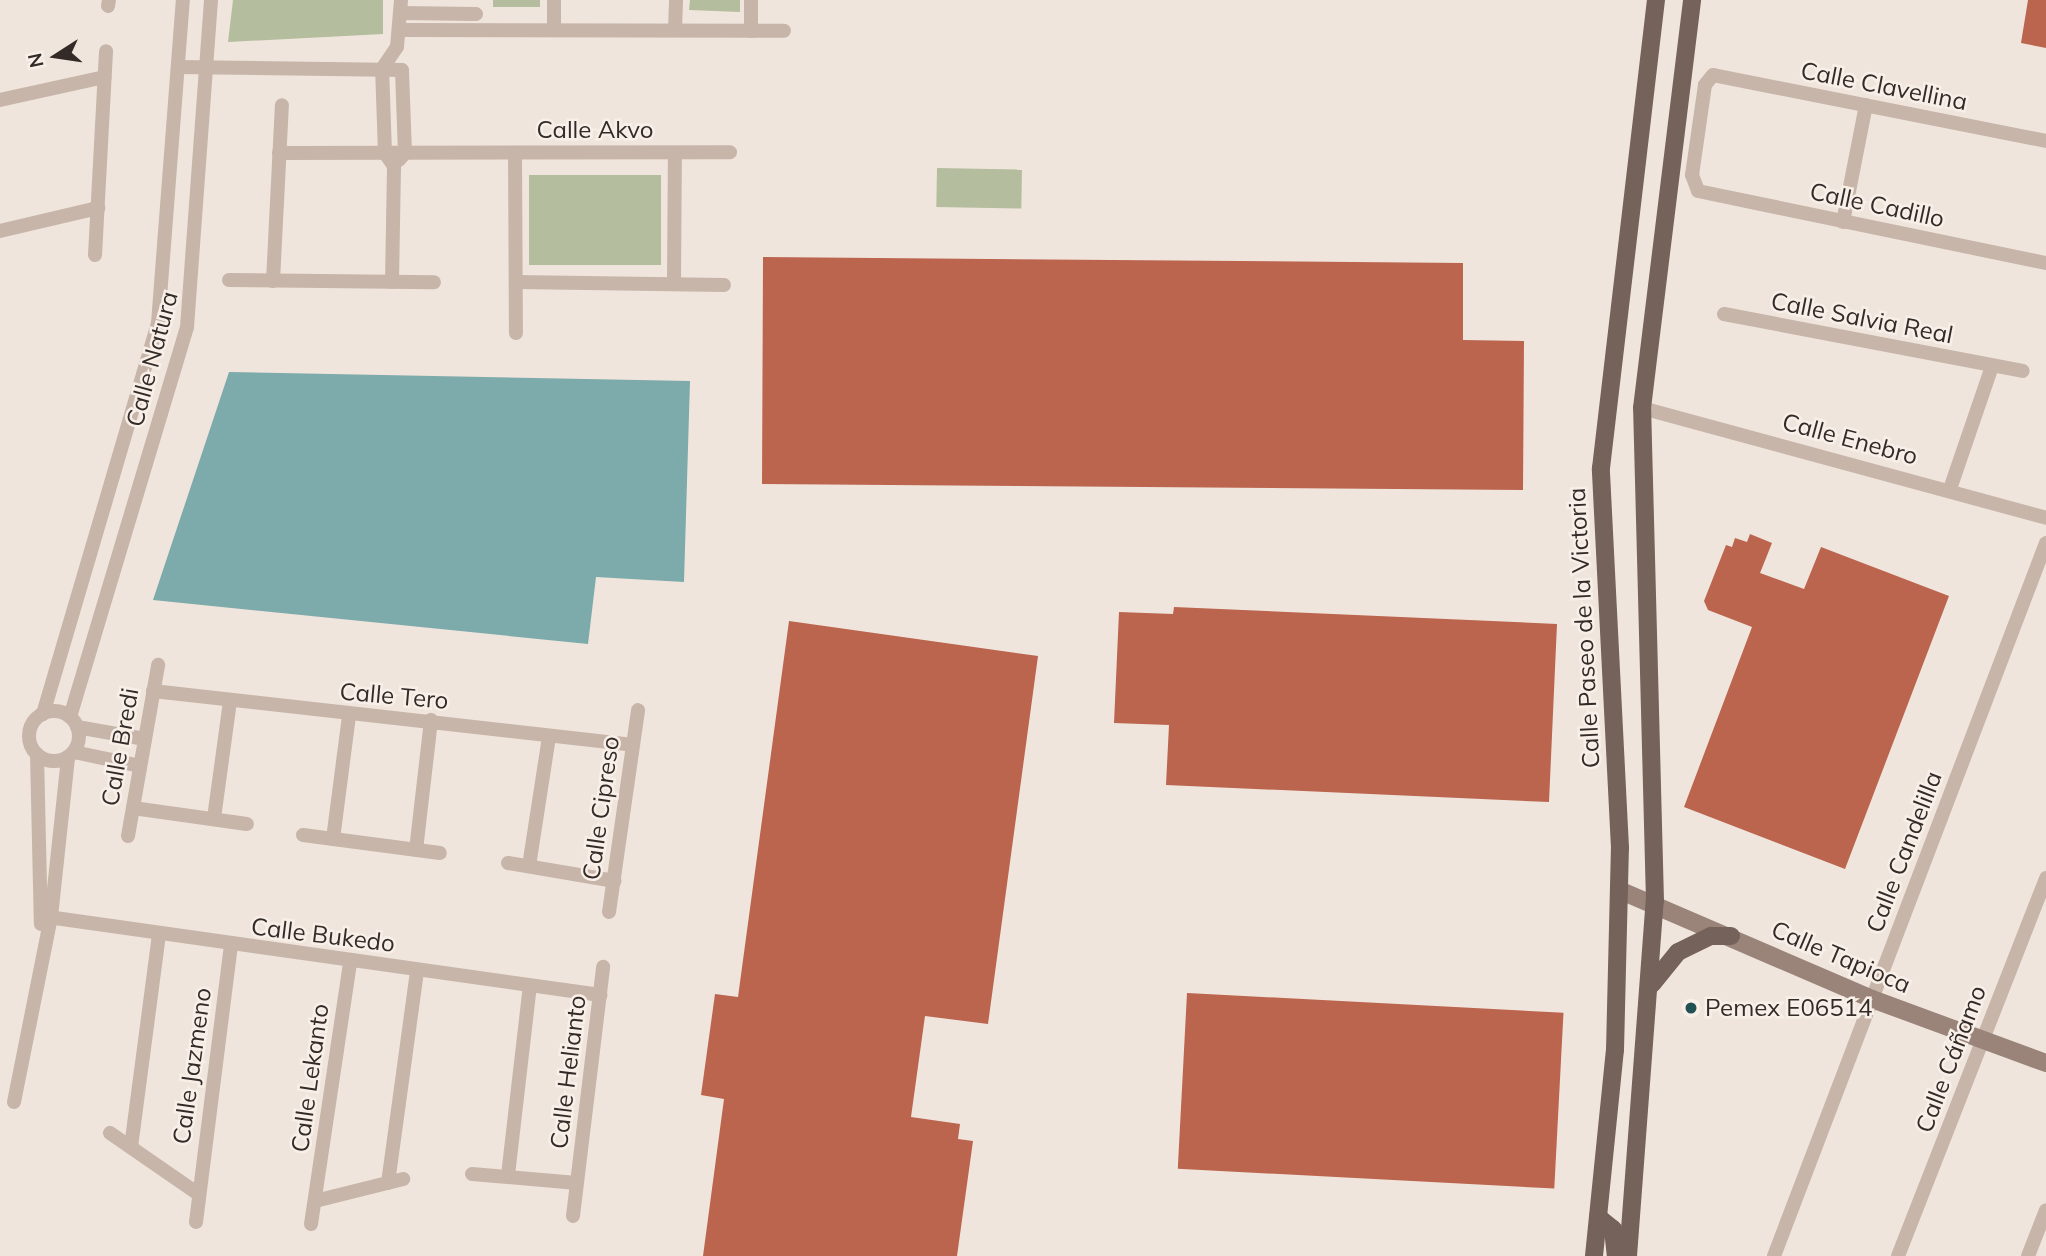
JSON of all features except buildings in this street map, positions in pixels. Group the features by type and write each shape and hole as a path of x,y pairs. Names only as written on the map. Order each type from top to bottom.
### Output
{"main road":[{"name":"Calle Paseo de la Victoria","path":"1594,1256 1615,1050 1619,890 1601,468 1656,0"},
{"path":"1628,1256 1652,984 1655,901 1642,408 1692,0"},
{"path":"1652,984 1678,953 1711,936 1731,936"},
{"path":"1598,1217 1614,1229 1616,1256"}],"street":[{"name":"Calle Natura","path":"44,713 158,323 183,0"},
{"name":"Calle Natura","path":"73,722 187,327 211,0"},
{"path":"554,0 554,29"},
{"path":"676,0 676,30"},
{"path":"751,0 751,31"},
{"path":"392,282 394,166 385,153 386,63 401,30 401,7 476,14 554,29 784,31"},
{"path":"401,30 476,14"},
{"path":"95,255 106,51"},
{"path":"179,67 386,63 402,70 405,153 394,166"},
{"name":"Calle Clavellina","path":"1698,191 1692,175 1704,85 1713,75 2046,141"},
{"path":"0,100 105,77"},
{"path":"272,281 282,105"},
{"path":"1843,222 1866,105"},
{"name":"Calle Akvo","path":"279,153 730,152"},
{"name":"Calle Akvo","path":"516,153 516,333"},
{"name":"Calle Akvo","path":"674,282 675,153"},
{"name":"Calle Cadillo","path":"1698,191 2046,264"},
{"path":"0,231 98,208"},
{"path":"229,280 434,282"},
{"path":"516,282 674,282 724,285"},
{"name":"Calle Salvia Real","path":"1724,314 2023,371"},
{"path":"1950,489 1992,366"},
{"name":"Calle Enebro","path":"1642,408 1950,489 2046,518"},
{"name":"Calle Candelilla","path":"1774,1256 2046,543"},
{"name":"Calle Bredi","path":"128,836 158,665"},
{"name":"Calle Tero","path":"153,691 349,716 431,720 549,737 631,745"},
{"path":"214,818 230,701"},
{"name":"Calle Cipreso","path":"609,912 638,710"},
{"path":"46,917 37,754 29,732 44,713 145,739"},
{"path":"333,839 349,716"},
{"path":"416,850 431,720"},
{"path":"14,1102 43,939 71,754 73,722"},
{"path":"529,866 549,737"},
{"path":"37,754 52,761 71,754 140,766"},
{"path":"133,808 247,824"},
{"path":"303,835 440,853"},
{"path":"508,863 614,881"},
{"name":"Calle Cáñamo","path":"1898,1256 2046,878"},
{"name":"Calle Tapioca","path":"1619,890 1655,901 1872,999 2046,1063"},
{"name":"Calle Bukedo","path":"46,917 231,946 600,995"},
{"name":"Calle Jazmeno","path":"131,1147 159,935"},
{"name":"Calle Jazmeno","path":"196,1222 197,1193 231,946"},
{"name":"Calle Lekanto","path":"311,1224 350,962"},
{"name":"Calle Helianto","path":"573,1216 603,967"},
{"path":"388,1183 417,970"},
{"name":"Calle Helianto","path":"508,1175 530,986"},
{"name":"Calle Jazmeno","path":"110,1133 197,1193"},
{"name":"Calle Helianto","path":"472,1174 577,1183"},
{"path":"315,1200 403,1179"},
{"path":"2028,1256 2046,1210"}],"green space":[{"path":"233,0 383,0 383,34 228,42"},
{"path":"493,0 540,0 540,7 493,7"},
{"path":"690,0 740,0 740,12 689,10"},
{"path":"937,168 1022,169 1021,208 936,207"},
{"path":"529,175 661,175 661,265 529,265"}],"water":[{"path":"229,372 690,381 684,582 596,577 588,644 153,600"}],"place":[{"name":"Pemex E06514","path":"1691,1008"}]}
